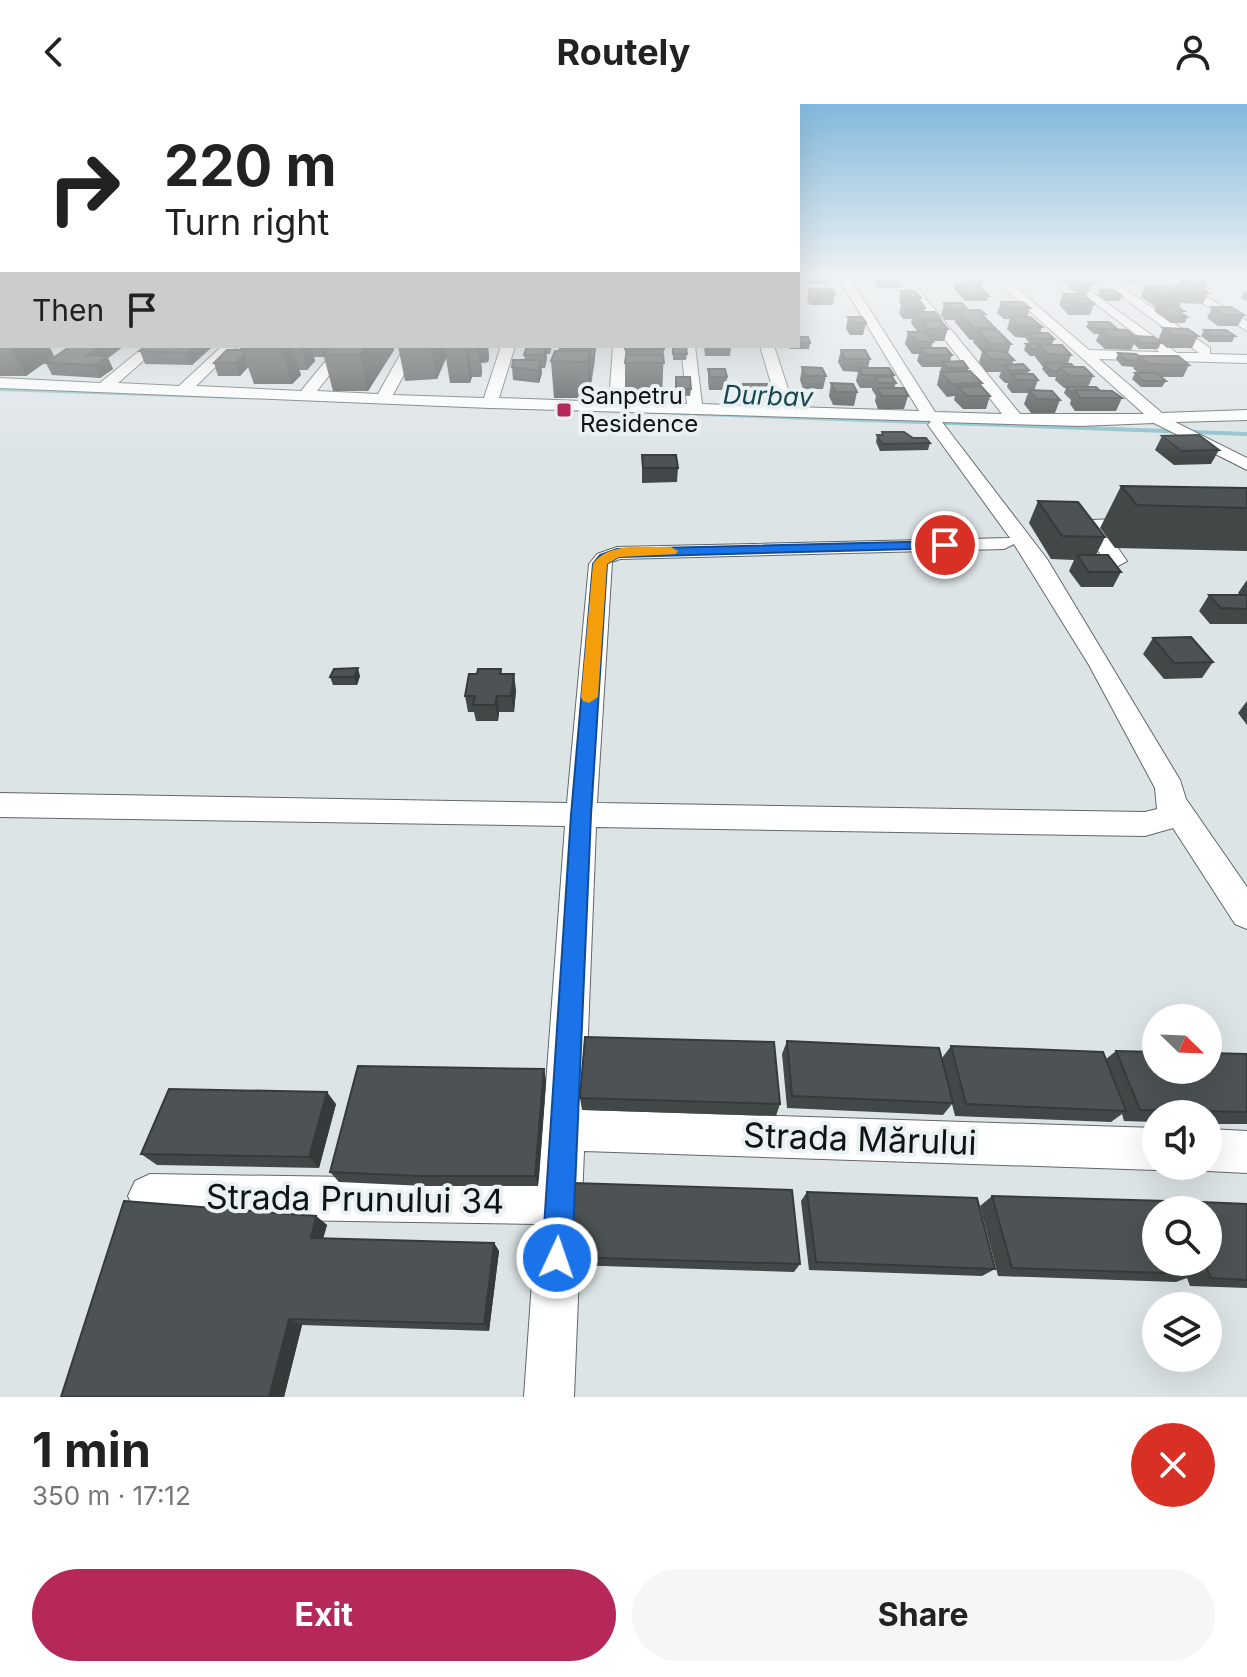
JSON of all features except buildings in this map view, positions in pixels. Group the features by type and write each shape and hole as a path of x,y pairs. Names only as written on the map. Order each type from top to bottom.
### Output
{"street":[{"path":"0,805 1145,824 1173,816 1170,788 1036,559 933,420 881,337"},
{"path":"950,337 1015,419"},
{"path":"1064,337 1161,421 1247,465"},
{"path":"1148,337 1174,357"},
{"path":"1186,337 1215,358"},
{"path":"104,387 151,348"},
{"path":"182,391 228,348"},
{"path":"306,395 343,348"},
{"path":"383,399 411,348"},
{"path":"490,403 507,348"},
{"path":"616,407 620,348"},
{"path":"688,348 695,409"},
{"path":"768,348 788,412"},
{"path":"1082,354 1247,359"},
{"path":"25,384 47,369"},
{"path":"0,383 933,420 1161,421 1247,415"},
{"path":"1116,561 1094,530 1095,524 1160,525"},
{"path":"549,1397 581,815 598,572 604,558 617,553 1004,543"},
{"path":"1171,801 1247,914"},
{"name":"Strada Mărului","path":"564,1130 1142,1149"},
{"path":"1222,1151 1247,1152"},
{"name":"Strada Prunului 34","path":"150,1196 560,1202"}],"waterway":[{"name":"Durbav","path":"0,389 234,397"},
{"name":"Durbav","path":"674,413 1247,434"}],"slow traffic":[{"path":"589,697 600,564 604,558 617,553 671,551"}],"place":[{"name":"Sanpetru Residence","path":"564,410"}],"route":[{"path":"557,1258 581,815 600,564 604,558 617,553 945,545"}]}
